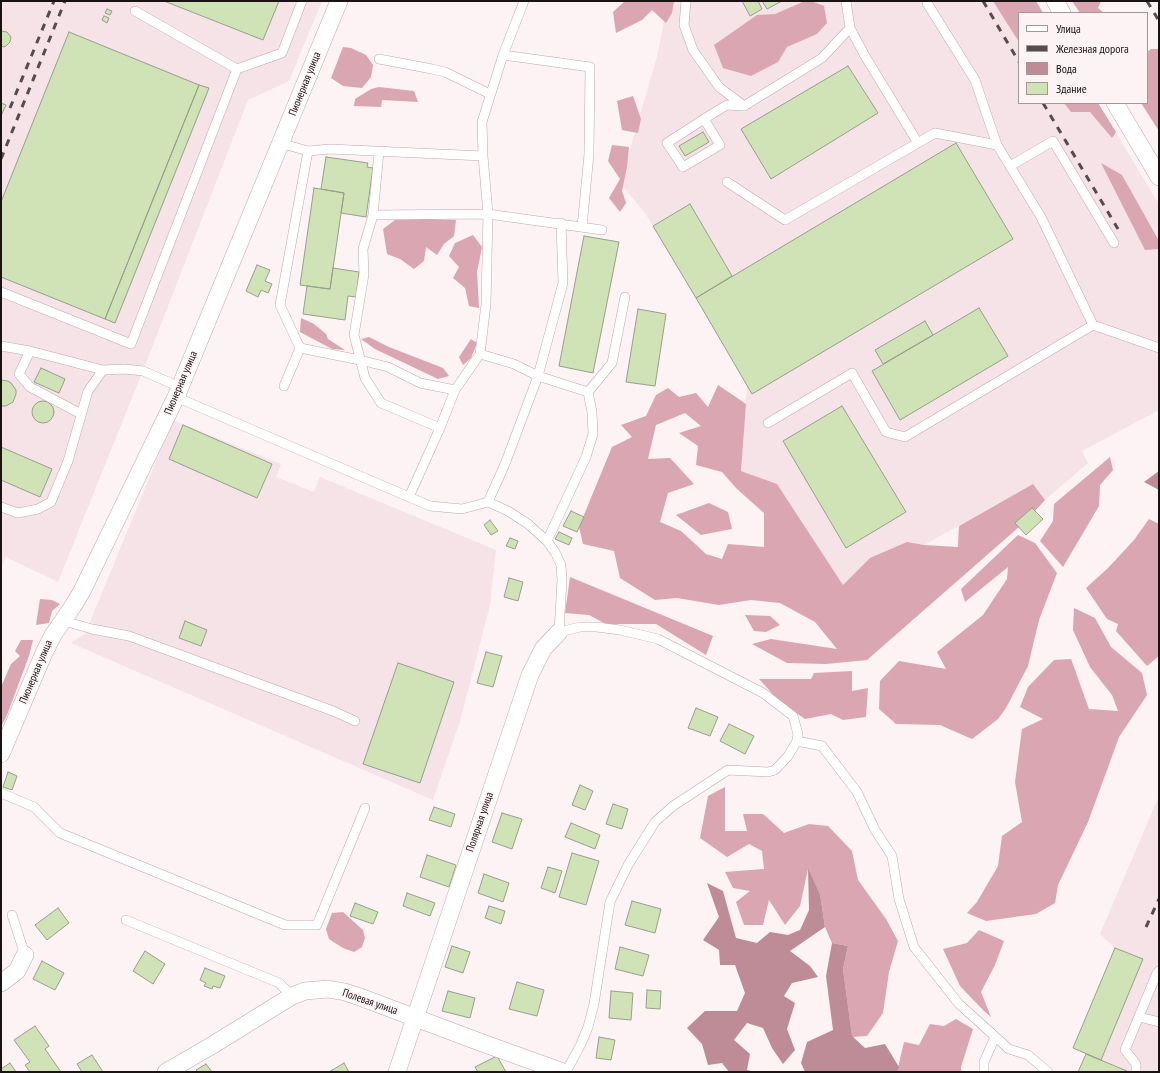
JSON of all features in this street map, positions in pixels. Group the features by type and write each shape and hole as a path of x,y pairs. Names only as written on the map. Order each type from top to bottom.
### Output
{"street":[{"name":"Пионерная улица","path":"1,754 44,653 53,635 64,621 82,591 178,392 338,1"},
{"path":"1055,1 1061,12"},
{"path":"1116,104 1159,177"},
{"name":"Полярная улица","path":"396,1072 530,675 543,649 559,632"},
{"path":"1,984 17,971 25,955"},
{"name":"Полевая улица","path":"166,1072 292,996 305,991 328,990 345,992 563,1072"}],"lane":[{"path":"135,11 237,69 282,53 302,1"},
{"path":"409,497 440,428 455,390 480,354 486,304 488,214 483,156 482,122 503,55 524,1"},
{"path":"686,1 684,25 692,50 719,87 744,106"},
{"path":"846,1 850,28 865,56 918,143"},
{"path":"927,3 975,80 997,145 1041,217 1093,326 1159,348"},
{"path":"704,119 720,145 683,167 668,143 704,119 727,105 744,106 822,58 850,28"},
{"path":"503,55 590,67 589,154 582,226"},
{"path":"379,59 445,72 490,94"},
{"path":"1,292 131,344 237,69"},
{"path":"727,182 785,220 935,133 997,145"},
{"path":"1010,166 1053,141 1114,243"},
{"path":"280,143 308,151 330,150 483,156"},
{"path":"284,386 300,348 280,306 308,151"},
{"path":"380,152 373,215 363,249 364,274 354,335 364,378 381,403 440,428"},
{"path":"373,215 488,214 602,230"},
{"path":"488,502 505,464 538,376 563,283 561,224"},
{"path":"588,392 612,363 625,297"},
{"path":"768,423 852,373 886,432 905,437 1093,326"},
{"path":"1,346 30,351 103,370 125,369 143,371 178,392 430,506 462,509 488,502 508,511 528,524 548,541 556,552 561,565 562,597 559,632 580,627 597,627 620,630 658,640 763,693 793,716 798,734 797,741 788,756 775,770 768,772 728,770 673,806 656,822 628,865 610,902 594,1004 588,1027 566,1072"},
{"path":"300,348 388,367 420,383 455,390"},
{"path":"30,351 20,374 30,387 81,414"},
{"path":"480,354 514,364 538,376 588,392"},
{"path":"1,507 18,513 38,509 51,502 68,461 88,391 103,370"},
{"path":"548,541 586,457 593,434 592,412 588,392"},
{"path":"64,621 92,629 129,636 333,711 355,721"},
{"path":"797,741 822,746 857,792 875,830 892,856 899,899 914,947 958,1004 1009,1050 1028,1055 1048,1072"},
{"path":"1,793 34,808 60,833 285,925 317,926 365,808"},
{"path":"12,915 25,955"},
{"path":"126,920 279,983 292,996"},
{"path":"1136,1072 1136,1064 1125,1050 1159,971"},
{"path":"1139,1017 1159,1022"},
{"path":"984,1072 984,1062 995,1037"}],"shaded area":[{"path":"1,1 322,1 289,81 248,100 146,363 58,582 6,557 1,569"},
{"path":"625,1 674,1 672,13 666,23 652,10 642,20 616,33 613,12"},
{"path":"668,1 1036,1 1042,12 1018,12 1018,104 1099,104 1159,204 1159,410 1082,451 1088,463 1045,500 1033,484 924,545 843,585 777,484 741,471 747,385 645,213 620,183 657,57"},
{"path":"805,1 811,1 824,6 827,23 817,34 787,47 778,62 751,76 723,68 714,45 757,15 775,14"},
{"path":"993,1 1036,1 1042,12 1018,12 1018,40"},
{"path":"1072,1 1101,1 1098,8 1103,12 1079,12"},
{"path":"343,47 351,48 366,55 373,65 371,77 362,88 343,86 331,78"},
{"path":"1151,49 1159,49 1159,131 1142,104 1148,104 1148,51"},
{"path":"379,87 414,91 418,102 382,100 381,107 354,106 355,99 371,89"},
{"path":"633,96 641,119 638,133 622,130 617,101"},
{"path":"1065,104 1099,104 1116,132 1112,138 1090,112 1071,112"},
{"path":"612,145 629,147 622,191 626,203 620,212 609,198 620,179 608,161"},
{"path":"1101,163 1122,175 1159,241 1159,249 1145,250"},
{"path":"395,220 456,220 454,236 444,244 437,255 426,247 424,261 414,269 400,259 387,254 383,229"},
{"path":"473,235 482,247 477,272 479,308 469,306 465,288 453,278 459,267 449,256 455,243"},
{"path":"301,318 314,324 326,334 328,339 345,350 332,349 300,332"},
{"path":"369,337 389,347 443,368 449,376 438,379 375,349 361,339"},
{"path":"471,339 477,343 471,358 463,365 459,357"},
{"path":"718,385 746,404 741,471 777,484 843,585 870,558 907,542 924,545 958,547 959,526 1033,484 1045,500 1035,511 1032,508 1016,523 1019,527 867,660 826,664 787,663 752,644 771,639 837,649 815,622 780,603 751,600 719,605 677,598 655,600 620,578 614,551 583,544 579,527 612,447 632,437 621,425 646,416 656,395 668,388 679,397 696,393 708,407","holes":["685,413 701,426 679,433 698,446 696,465 722,472 737,489 764,513 764,547 728,544 722,559 706,554 681,531 660,522 668,493 694,484 670,458 648,459 656,425"]},
{"path":"173,420 281,464 276,477 314,492 320,477 496,550 490,605 460,721 433,800 71,643 92,629 94,624 90,622"},
{"path":"1110,457 1113,470 1100,485 1099,506 1063,567 1040,541 1053,521 1054,504"},
{"path":"709,503 728,512 732,529 701,535 676,515"},
{"path":"1149,519 1159,524 1159,656 1147,666 1116,631 1118,624 1107,619 1086,588 1108,568 1134,540"},
{"path":"1018,535 1035,543 1057,573 1039,620 1028,666 1006,708 998,719 972,739 940,725 896,724 879,709 880,681 899,661 946,669 937,652 983,615 1007,579 1008,567 965,602 961,589"},
{"path":"570,577 713,636 706,655 656,624 606,624 589,615 565,613"},
{"path":"40,599 52,600 60,604 52,611 49,623 36,625"},
{"path":"1074,608 1095,618 1111,647 1142,673 1147,695 1119,737 1088,822 1058,885 1055,903 1036,914 986,921 967,913 977,902 998,866 1002,836 1022,822 1015,782 1022,729 1043,719 1020,707 1028,687 1054,660 1071,659 1089,709 1118,711 1112,695 1090,667 1073,630"},
{"path":"745,615 770,616 780,625 766,632 754,631"},
{"path":"21,640 33,640 29,656 1,727 1,687 11,664 20,656 15,651"},
{"path":"852,671 852,691 868,688 866,717 843,720 831,714 805,719 778,700 759,679 811,679 814,673"},
{"path":"725,787 725,831 747,831 743,814 763,814 784,833 809,824 828,826 852,851 858,880 886,919 898,941 889,972 883,1013 867,1036 852,1037 843,969 848,946 832,943 825,927 820,894 808,869 800,906 785,925 769,900 763,925 744,925 736,902 750,891 733,888 725,872 764,869 762,851 749,844 727,857 700,838 708,796"},
{"path":"1159,796 1159,1072 1078,1072 1086,1054 1073,1048 1115,948 1100,934"},
{"path":"343,912 363,930 365,938 362,947 354,952 343,948 329,939 326,929 332,913"},
{"path":"979,930 1004,941 995,965 981,992 991,1017 960,986 943,949 967,943"},
{"path":"956,1019 973,1029 961,1067 961,1072 897,1072 904,1042 919,1045 930,1024 944,1026"}],"water":[{"path":"1159,471 1159,490 1144,482"},
{"path":"808,868 820,894 825,927 790,951 810,966 818,977 792,983 784,996 795,1003 787,1029 795,1050 783,1064 772,1048 763,1028 747,1023 734,1040 750,1054 747,1070 755,1072 729,1072 722,1063 708,1065 702,1044 687,1028 705,1011 737,1011 745,993 735,965 720,965 719,950 703,940 719,917 707,883 723,891 736,938 757,943 770,932 788,935 800,930 809,910"},
{"path":"832,943 848,946 843,969 852,1036 865,1048 885,1044 899,1067 897,1072 805,1072 801,1063 807,1042 833,1030 826,976"}],"building":[{"path":"164,1 279,1 263,40"},
{"path":"742,1 758,1 762,9 750,16"},
{"path":"762,1 782,1 767,9"},
{"path":"107,9 112,11 110,15 105,13"},
{"path":"104,16 109,18 107,23 102,20"},
{"path":"1,31 7,32 11,37 10,42 4,47 1,46"},
{"path":"69,32 199,85 105,319 1,277 1,202"},
{"path":"848,66 878,113 771,179 741,129"},
{"path":"199,85 209,88 115,323 105,319"},
{"path":"1,103 6,105 1,116"},
{"path":"703,132 709,142 685,156 679,146"},
{"path":"956,143 1013,239 752,394 696,298"},
{"path":"326,157 368,163 367,167 373,168 366,217 341,213 344,193 321,189"},
{"path":"314,188 344,193 330,289 300,285"},
{"path":"690,204 732,276 696,298 653,226"},
{"path":"584,236 619,242 593,373 559,366"},
{"path":"257,265 270,270 265,281 272,284 268,293 261,290 258,297 246,291"},
{"path":"333,268 359,272 356,297 348,296 345,320 303,314 307,286 330,289"},
{"path":"979,308 1008,356 900,420 872,371"},
{"path":"638,309 666,314 655,386 626,382"},
{"path":"925,321 933,335 883,364 875,350"},
{"path":"41,368 65,379 59,393 34,382"},
{"path":"1,380 11,383 16,390 13,402 6,406 1,406"},
{"path":"43,401 47,402 53,408 53,416 47,422 43,423 39,422 33,416 32,412 33,408 39,402"},
{"path":"842,406 906,512 846,548 783,441"},
{"path":"183,425 272,464 257,498 169,459"},
{"path":"1,447 52,469 40,497 1,480"},
{"path":"1032,508 1043,519 1026,535 1015,523"},
{"path":"571,511 584,517 577,532 563,526"},
{"path":"490,520 498,531 491,535 484,525"},
{"path":"559,532 572,538 569,545 555,539"},
{"path":"510,538 518,541 515,549 506,546"},
{"path":"509,578 523,582 518,601 504,597"},
{"path":"185,621 207,630 201,646 179,638"},
{"path":"486,652 502,656 493,687 477,683"},
{"path":"398,663 454,682 420,783 363,764"},
{"path":"696,708 718,717 710,736 688,728"},
{"path":"729,724 754,736 745,754 720,741"},
{"path":"8,772 17,776 12,790 3,787"},
{"path":"580,785 593,791 585,810 572,805"},
{"path":"613,804 628,809 622,829 606,824"},
{"path":"434,807 455,814 451,827 429,820"},
{"path":"502,813 522,819 512,849 492,842"},
{"path":"571,823 600,835 595,849 565,837"},
{"path":"572,853 599,861 586,905 559,897"},
{"path":"427,855 456,865 449,887 420,877"},
{"path":"548,867 562,871 555,893 541,888"},
{"path":"484,874 509,883 503,902 478,893"},
{"path":"407,893 435,903 430,916 403,906"},
{"path":"632,901 661,909 655,933 625,925"},
{"path":"355,903 378,912 373,924 350,916"},
{"path":"489,906 505,911 501,924 485,918"},
{"path":"58,908 69,923 47,940 35,925"},
{"path":"452,946 470,952 463,973 445,967"},
{"path":"620,947 649,955 643,976 615,969"},
{"path":"1115,948 1143,959 1101,1060 1073,1048"},
{"path":"145,951 165,964 153,984 133,971"},
{"path":"42,961 64,973 55,990 33,979"},
{"path":"205,968 225,976 220,988 213,986 212,989 204,986 206,983 200,980"},
{"path":"517,982 544,990 537,1016 509,1009"},
{"path":"647,990 661,991 660,1009 646,1008"},
{"path":"448,991 475,998 470,1018 442,1011"},
{"path":"611,991 633,993 631,1020 609,1018"},
{"path":"35,1026 49,1046 45,1049 61,1072 30,1072 25,1065 30,1062 14,1040"},
{"path":"599,1037 615,1040 611,1060 596,1058"},
{"path":"1086,1054 1127,1071 1127,1072 1078,1072"},
{"path":"92,1055 103,1072 82,1072 77,1064"},
{"path":"497,1056 506,1072 478,1072 475,1067"},
{"path":"10,1063 16,1072 1,1072 1,1069"},
{"path":"344,1063 349,1072 329,1072"},
{"path":"206,1064 212,1072 198,1072 196,1070"}],"railway":[{"path":"10,108 54,1"},
{"path":"1,159 65,1"},
{"path":"983,1 1018,60"},
{"path":"1147,1 1159,21"},
{"path":"1044,104 1118,229"},
{"path":"1146,927 1159,899"}]}
